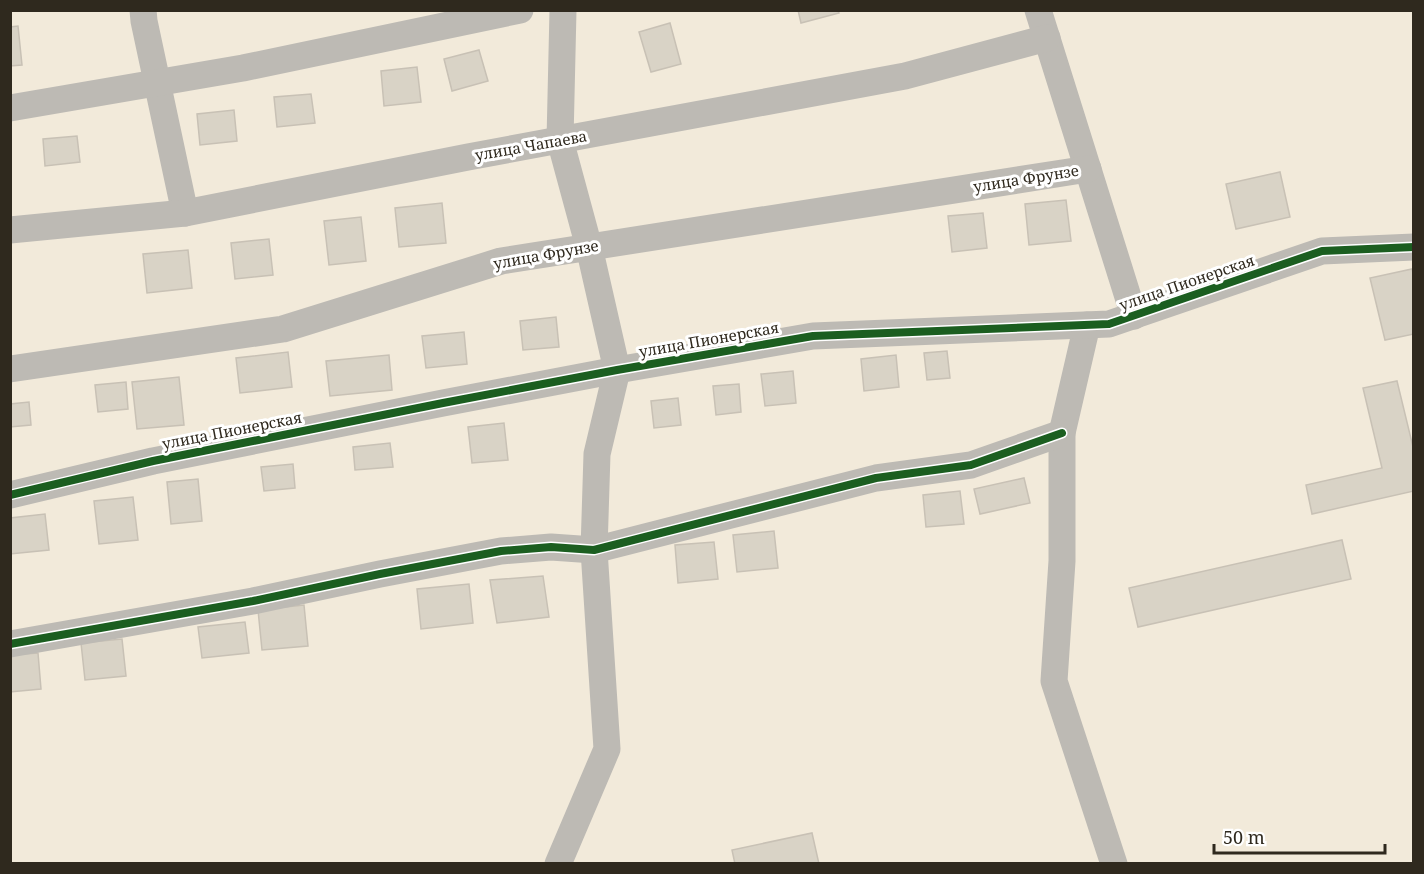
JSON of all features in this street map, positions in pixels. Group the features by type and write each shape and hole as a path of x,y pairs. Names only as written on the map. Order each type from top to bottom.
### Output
{"street":[{"path":"143,10 185,213"},
{"path":"10,108 243,68 520,10"},
{"path":"558,864 607,749 594,550 597,454 617,370 590,247 560,140 563,10"},
{"path":"1038,10 1134,316"},
{"name":"улица Чапаева","path":"10,230 185,213 905,76 1047,38"},
{"name":"улица Фрунзе","path":"10,369 283,329 501,261 1088,169"},
{"name":"улица Пионерская","path":"10,495 164,459 432,405 813,336 1109,324 1322,251 1413,247"},
{"path":"1088,325 1062,432 1062,561 1054,681 1114,864"},
{"path":"10,644 253,601 501,551 551,547 594,550 876,478 971,465 1062,432"}],"building":[{"path":"798,10 838,10 839,13 801,23"},
{"path":"670,23 681,64 651,72 639,32"},
{"path":"18,26 22,65 10,66 10,27"},
{"path":"479,50 488,81 452,91 444,59"},
{"path":"417,67 421,102 384,106 381,71"},
{"path":"311,94 315,123 277,127 274,97"},
{"path":"234,110 237,141 200,145 197,114"},
{"path":"77,136 80,162 45,166 43,139"},
{"path":"1280,172 1290,217 1236,229 1226,184"},
{"path":"1066,200 1071,241 1029,245 1025,204"},
{"path":"442,203 446,243 399,247 395,208"},
{"path":"983,213 987,248 952,252 948,216"},
{"path":"361,217 366,261 329,265 324,221"},
{"path":"269,239 273,275 235,279 231,243"},
{"path":"188,250 192,288 147,293 143,254"},
{"path":"1412,269 1414,334 1385,340 1370,278"},
{"path":"556,317 559,347 523,350 520,321"},
{"path":"464,332 467,364 426,368 422,336"},
{"path":"947,351 950,378 927,380 924,353"},
{"path":"288,352 292,387 240,393 236,358"},
{"path":"389,355 392,390 330,396 326,361"},
{"path":"896,355 899,387 864,391 861,359"},
{"path":"793,371 796,403 765,406 761,374"},
{"path":"179,377 184,425 137,429 132,382"},
{"path":"1397,381 1414,451 1414,491 1312,514 1306,485 1382,468 1363,388"},
{"path":"126,382 128,409 98,412 95,385"},
{"path":"739,384 741,412 716,415 713,386"},
{"path":"678,398 681,425 654,428 651,401"},
{"path":"29,402 31,425 10,427 10,404"},
{"path":"504,423 508,460 472,463 468,427"},
{"path":"390,443 393,467 355,470 353,447"},
{"path":"293,464 295,488 264,491 261,467"},
{"path":"1024,478 1030,503 980,514 974,489"},
{"path":"198,479 202,521 171,524 167,482"},
{"path":"960,491 964,524 926,527 923,495"},
{"path":"133,497 138,540 99,544 94,501"},
{"path":"45,514 49,550 10,554 10,518"},
{"path":"774,531 778,568 737,572 733,535"},
{"path":"1342,540 1351,579 1138,627 1129,588"},
{"path":"714,542 718,579 678,583 675,545"},
{"path":"543,576 549,617 497,623 490,580"},
{"path":"469,584 473,623 421,629 417,589"},
{"path":"304,605 308,646 262,650 258,610"},
{"path":"245,622 249,653 202,658 198,627"},
{"path":"122,639 126,676 85,680 81,643"},
{"path":"38,653 41,689 10,692 10,655"},
{"path":"812,833 819,864 735,864 732,850"}],"cycle path":[{"path":"10,495 153,461 443,403 813,336 1109,324 1322,251 1414,247"},
{"path":"10,644 253,601 501,551 551,547 594,550 876,478 971,465 1062,433"}]}
